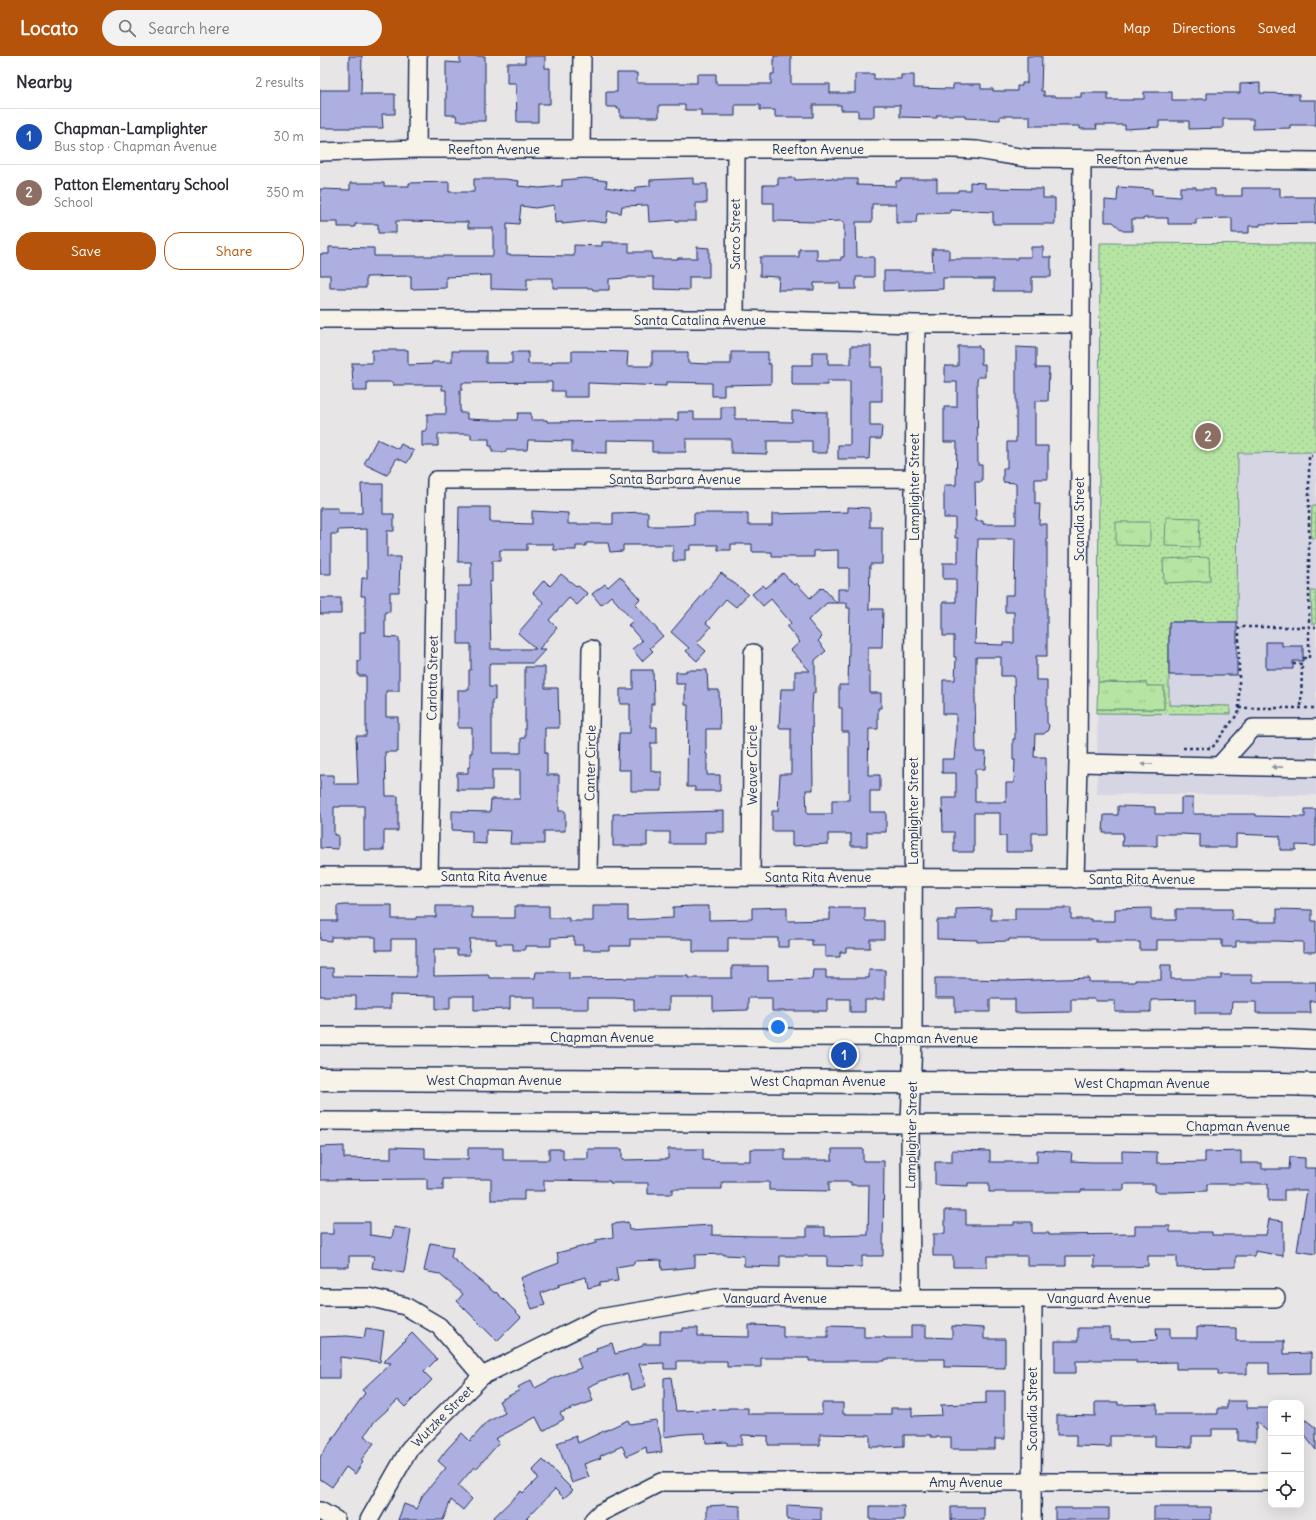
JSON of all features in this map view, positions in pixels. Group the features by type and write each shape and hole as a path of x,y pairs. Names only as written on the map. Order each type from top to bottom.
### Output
{"main road":[{"name":"West Chapman Avenue","path":"320,1079 1316,1085"}],"street":[{"path":"417,149 418,56"},
{"path":"582,56 582,149"},
{"name":"Reefton Avenue","path":"320,152 417,149 954,149 977,150 1026,158 1316,161"},
{"name":"Sarco Street","path":"735,320 736,150"},
{"name":"Scandia Street","path":"1075,879 1078,763 1082,159"},
{"name":"Santa Catalina Avenue","path":"320,320 735,320 916,324 1081,324"},
{"name":"Lamplighter Street","path":"911,1298 910,1124 913,1038 914,478 916,324"},
{"name":"Santa Barbara Avenue","path":"436,480 914,478"},
{"name":"Carlotta Street","path":"429,876 436,480"},
{"name":"Canter Circle","path":"588,877 591,649"},
{"name":"Weaver Circle","path":"751,877 753,653"},
{"path":"1219,766 1253,728 1316,728"},
{"path":"1078,763 1316,768"},
{"name":"Santa Rita Avenue","path":"320,876 1316,879"},
{"name":"Chapman Avenue","path":"320,1036 1256,1038 1316,1040"},
{"name":"Chapman Avenue","path":"320,1121 1316,1126"},
{"path":"320,1297 368,1297 406,1306 439,1326 482,1376"},
{"name":"Vanguard Avenue","path":"482,1376 598,1318 723,1297 1276,1298"},
{"name":"Scandia Street","path":"1032,1520 1033,1298"},
{"name":"Wutzke Street","path":"369,1520 410,1448 482,1376"},
{"name":"Amy Avenue","path":"593,1520 600,1513 661,1482 1268,1482"},
{"path":"320,1511 336,1520"}],"path":[{"path":"1303,658 1309,658 1311,502 1309,456 1312,456"},
{"path":"1180,748 1212,748 1239,712 1239,627 1316,627"},
{"path":"1294,664 1302,664 1301,708"},
{"path":"1239,708 1316,708"}],"shaded area":[{"path":"1100,243 1316,243 1316,795 1097,794"}],"green space":[{"path":"1100,243 1316,244 1316,452 1238,453 1237,622 1169,622 1169,705 1230,706 1230,714 1097,713 1097,709 1164,709 1164,687 1147,686 1146,683 1098,682"},
{"path":"1312,506 1316,506 1316,538 1311,538"},
{"path":"1166,517 1200,518 1199,547 1165,546"},
{"path":"1116,522 1150,522 1150,546 1116,545"},
{"path":"1209,557 1210,581 1164,583 1163,559"},
{"path":"1311,591 1316,591 1316,624 1312,624"},
{"path":"1098,682 1146,683 1147,686 1164,686 1164,709 1097,709"}],"building":[{"path":"349,56 362,56 361,94 395,94 395,114 382,114 383,128 320,128 320,90 349,90"},
{"path":"460,56 485,56 485,121 457,121 456,115 446,115 446,62 460,63"},
{"path":"525,56 545,56 545,68 550,68 550,104 538,104 538,122 517,122 516,83 507,83 507,63 525,63"},
{"path":"774,56 791,56 791,84 830,84 830,93 855,93 855,74 874,74 874,79 901,79 901,75 914,75 914,88 953,89 953,84 981,84 981,89 993,89 993,91 1017,91 1017,86 1022,86 1022,83 1027,83 1027,56 1042,56 1041,91 1044,91 1044,96 1081,97 1081,93 1108,93 1108,100 1133,100 1144,99 1144,92 1172,92 1172,100 1196,100 1207,99 1207,93 1240,93 1240,84 1260,83 1260,93 1299,94 1299,100 1316,100 1316,125 1290,125 1290,128 1253,129 1253,119 1223,119 1223,128 1189,129 1189,121 1159,121 1159,127 1125,129 1125,125 1096,125 1097,129 1080,129 1080,126 1030,126 1030,116 1000,116 1000,120 965,118 965,115 937,115 937,118 900,117 900,105 874,105 874,117 858,117 858,110 841,110 841,105 813,105 813,117 775,117 775,110 760,110 760,105 735,105 735,116 701,116 701,110 685,110 685,105 659,105 659,117 620,117 620,109 617,109 617,107 606,107 606,92 617,92 617,73 637,73 637,83 697,83 697,74 716,74 716,84 771,84 771,74 774,74"},
{"path":"585,178 607,181 606,187 635,192 635,188 637,187 650,186 650,180 693,178 693,184 707,184 707,203 696,203 696,221 676,220 649,222 648,205 622,206 621,213 608,211 606,223 591,221 562,224 562,222 555,223 554,205 535,208 521,206 519,224 507,223 507,255 574,256 574,245 602,246 602,242 613,242 629,243 629,252 652,252 652,259 678,259 697,258 697,247 709,248 709,277 689,277 689,290 654,289 654,277 609,279 609,290 593,290 592,288 553,288 553,278 527,278 527,290 491,289 491,275 446,277 446,288 411,289 411,276 366,277 366,288 330,288 330,275 320,275 320,254 329,254 329,247 374,248 374,256 493,256 493,228 468,228 468,222 396,221 396,233 378,233 378,224 355,224 355,227 338,227 338,222 320,222 320,189 350,190 350,183 384,183 384,186 409,186 409,183 449,182 449,192 474,192 474,179 505,179 519,181 518,186 540,188 562,186 562,180"},
{"path":"778,178 795,178 795,180 833,178 857,179 857,185 896,186 896,181 900,181 900,179 937,179 937,192 958,192 958,190 970,190 970,182 985,183 985,188 1043,189 1043,198 1055,198 1055,224 993,224 993,212 950,210 950,213 917,214 916,223 896,223 896,204 872,204 872,222 856,222 857,257 874,257 874,277 856,277 856,289 840,289 840,283 814,283 814,290 778,290 779,277 760,276 760,257 799,257 799,249 817,249 817,260 841,260 841,257 844,257 844,222 774,221 774,203 763,203 763,185 778,185"},
{"path":"1118,187 1152,189 1152,195 1180,197 1180,187 1215,189 1215,196 1242,196 1242,188 1280,188 1280,197 1316,197 1316,223 1260,224 1260,226 1249,226 1249,233 1232,233 1232,218 1196,219 1196,224 1168,224 1168,218 1144,218 1132,219 1132,231 1123,231 1113,222 1105,222 1105,200 1117,201"},
{"path":"1031,247 1043,247 1043,257 1051,257 1051,277 1032,277 1032,291 994,291 994,279 943,278 943,289 884,291 884,271 933,271 932,249 949,249 949,259 1017,259 1017,257 1031,257"},
{"path":"851,346 871,346 871,367 882,367 882,401 870,401 870,426 882,426 881,439 870,439 869,459 838,459 838,445 850,445 850,381 827,381 827,385 792,384 792,365 812,365 812,352 828,352 828,364 851,364"},
{"path":"958,346 979,346 979,349 981,349 981,364 985,364 985,377 978,377 977,381 978,465 982,465 982,482 975,482 976,521 983,521 983,524 1016,524 1016,483 1003,482 1003,468 1007,468 1007,442 1016,442 1016,347 1036,348 1036,368 1049,368 1048,401 1035,401 1035,446 1048,446 1048,479 1035,479 1035,504 1040,504 1039,524 1047,524 1047,656 1036,656 1036,680 1047,680 1047,723 1049,725 1048,730 1044,734 1035,734 1034,757 1046,757 1047,833 1032,833 1032,852 1006,852 1006,836 1000,836 1000,813 974,813 974,852 954,852 954,832 943,832 942,798 956,798 956,773 942,773 942,759 954,759 956,714 943,714 943,680 955,680 956,657 954,657 954,636 943,636 943,602 956,602 956,579 943,579 943,563 958,563 958,538 955,538 955,518 944,518 944,485 956,485 957,442 944,442 944,407 957,407 957,382 945,382 945,366 958,366","holes":["978,539 1015,539 1014,595 1005,595 1005,612 1014,612 1014,643 1003,643 1003,645 975,644","976,657 1001,657 1001,676 1014,676 1014,783 1006,783 1006,802 975,802 975,769 985,769 986,752 976,752"]},
{"path":"372,350 408,350 408,365 432,364 432,362 452,362 452,351 486,351 486,363 512,363 512,352 528,352 528,364 552,364 552,362 557,361 572,361 572,351 628,352 627,366 652,366 652,352 688,352 688,363 731,364 731,352 768,352 768,364 771,364 771,384 724,385 724,396 712,396 712,383 666,382 666,386 588,383 588,397 564,397 564,391 552,391 552,382 462,383 462,390 460,390 460,413 467,413 467,419 517,420 518,413 531,413 531,420 547,420 547,422 633,421 678,420 678,412 694,412 694,419 721,419 721,407 735,407 735,419 747,419 747,421 792,422 792,411 827,412 827,453 812,453 812,441 767,441 767,454 731,453 731,439 686,439 686,452 652,452 652,441 607,440 607,453 572,452 572,441 528,440 527,450 492,452 492,446 489,446 489,439 471,439 471,434 438,434 438,446 422,446 422,431 427,431 427,414 446,414 446,390 442,390 442,385 393,385 393,382 367,382 367,391 353,391 352,363 372,363"},
{"path":"377,439 398,449 401,444 414,451 407,463 397,458 387,475 364,464"},
{"path":"361,484 383,484 383,514 394,514 394,531 387,531 387,557 400,557 399,592 390,592 390,612 385,612 385,637 399,638 399,691 386,691 386,717 398,717 398,752 385,752 386,796 398,796 398,831 384,831 384,850 364,850 364,806 334,807 334,835 338,835 338,849 320,848 320,775 334,775 334,784 358,784 356,736 366,736 366,676 358,676 358,661 360,661 360,632 365,632 365,596 361,596 362,578 367,578 367,529 338,530 338,534 331,534 331,574 320,574 320,508 338,508 338,513 362,513"},
{"path":"459,507 490,507 490,522 532,524 532,511 568,513 568,524 613,524 613,513 648,512 648,526 694,525 694,513 748,513 748,525 772,525 772,514 848,512 848,507 870,508 870,527 882,527 882,564 870,564 869,609 883,609 882,647 868,647 870,693 881,693 881,708 878,708 878,729 869,729 868,775 880,775 880,791 870,791 870,812 886,812 886,832 867,832 867,846 851,846 851,834 828,834 828,844 792,846 792,831 772,831 772,811 778,811 780,774 791,774 791,728 779,728 781,689 795,689 795,671 810,671 791,650 800,642 787,627 791,623 771,599 763,606 752,594 763,585 766,588 783,573 794,585 796,583 810,598 821,588 823,588 837,603 827,603 808,620 822,637 818,641 826,651 815,660 815,693 813,693 812,705 813,790 806,790 807,814 832,814 832,800 849,800 849,732 842,732 842,708 839,708 839,685 848,685 850,608 847,608 847,603 838,603 838,589 849,589 849,568 838,568 838,550 814,551 814,557 772,557 772,552 752,552 752,544 731,544 731,550 718,550 718,545 690,545 690,550 685,550 685,561 673,561 673,545 623,545 623,551 610,552 608,543 586,543 586,546 576,546 576,550 554,550 553,544 527,544 527,550 500,550 500,561 492,561 492,582 489,582 491,649 536,649 518,633 544,603 533,593 544,580 550,586 561,574 588,594 577,605 569,598 549,620 557,628 539,649 546,649 533,663 491,663 489,665 489,687 495,687 495,700 492,700 492,753 521,753 521,738 525,738 525,667 545,667 545,688 558,688 559,728 545,728 545,753 547,753 547,775 559,775 559,811 565,811 565,831 544,831 544,844 510,844 511,831 486,830 486,844 472,843 472,831 452,830 452,811 490,812 491,799 520,799 520,770 492,770 492,790 457,790 457,773 468,773 468,767 470,767 470,753 472,753 472,728 458,728 458,690 469,690 469,670 471,670 471,644 458,644 458,586 471,586 471,562 458,562"},
{"path":"721,573 748,594 736,607 726,599 706,623 711,627 697,643 706,651 697,661 686,651 689,648 671,632"},
{"path":"620,576 640,599 635,604 663,636 650,648 653,651 642,661 632,649 642,641 628,625 633,621 611,596 601,605 592,594 605,584 608,587"},
{"path":"320,598 341,598 341,614 320,614"},
{"path":"1169,622 1237,622 1237,675 1169,675"},
{"path":"1266,642 1282,642 1282,646 1303,646 1303,661 1293,661 1293,669 1266,669"},
{"path":"633,670 653,670 654,704 651,704 651,727 657,727 657,743 651,743 651,771 662,772 662,791 631,791 631,770 618,770 619,733 630,733 630,704 620,704 620,689 633,689"},
{"path":"686,670 707,670 708,690 719,690 720,729 706,729 706,754 707,775 720,775 720,791 695,791 695,787 687,787 688,705 685,705 685,684 676,684 676,672 686,672"},
{"path":"1181,798 1193,798 1193,814 1256,814 1256,816 1305,817 1305,809 1316,809 1316,846 1296,845 1296,850 1280,850 1280,836 1236,834 1236,847 1200,847 1200,835 1157,834 1157,846 1122,846 1123,833 1103,833 1104,815 1118,815 1118,806 1155,807 1155,814 1181,814"},
{"path":"724,811 724,832 705,832 705,844 670,844 670,832 647,832 647,846 613,846 613,814"},
{"path":"392,905 392,919 436,917 436,906 472,906 472,918 515,918 515,906 549,906 549,918 569,918 569,921 593,921 593,906 628,906 628,920 673,918 673,907 709,906 709,920 752,919 752,908 787,907 787,921 830,920 830,908 865,908 865,921 884,921 884,939 870,939 870,948 846,948 846,952 840,952 840,957 825,957 825,946 812,946 812,940 789,940 789,947 778,947 778,938 728,938 728,952 693,952 693,939 630,939 630,946 609,946 609,950 583,950 583,945 574,945 574,937 551,938 551,946 525,946 525,950 513,950 513,944 496,944 496,939 470,939 469,955 457,955 457,949 434,949 434,976 488,975 489,978 535,978 536,972 569,972 569,979 654,978 654,976 732,978 732,966 768,966 768,980 812,979 813,970 826,970 826,978 869,978 869,970 885,970 885,999 865,1000 865,1012 850,1012 850,999 827,999 827,1011 772,1011 772,998 748,998 748,1010 713,1011 713,997 669,997 669,1010 634,1010 634,999 588,998 588,1009 535,1009 535,997 510,997 510,1009 474,1010 474,996 450,996 450,1009 436,1009 436,996 390,995 390,1009 356,1009 356,996 320,996 320,968 333,968 333,976 416,977 416,939 391,939 391,950 376,950 376,937 331,937 331,941 320,940 320,921 337,921 337,906"},
{"path":"991,908 991,920 1015,920 1015,908 1071,908 1071,919 1091,919 1091,921 1115,921 1115,909 1151,908 1151,920 1176,920 1176,909 1232,909 1232,920 1253,922 1277,922 1277,909 1312,910 1312,921 1316,921 1316,950 1315,952 1303,952 1303,942 1276,941 1236,941 1236,947 1222,947 1222,940 1157,940 1157,950 1140,950 1140,942 1096,942 1096,939 1009,939 1009,941 977,942 977,940 937,939 937,920 956,920 956,909"},
{"path":"1161,965 1171,965 1171,979 1221,979 1221,975 1252,975 1252,982 1316,982 1316,1001 1310,1001 1311,1013 1256,1013 1256,1002 1232,1002 1231,1013 1195,1013 1195,999 1151,1000 1151,1012 1115,1012 1115,1001 1071,999 1071,1012 1015,1013 1015,999 990,999 990,1012 955,1012 955,998 935,998 935,978 970,978 1010,981 1089,978 1089,982 1135,982 1135,980 1161,980"},
{"path":"344,1146 344,1158 391,1159 391,1147 425,1148 425,1158 443,1159 468,1159 468,1148 503,1148 503,1160 549,1160 549,1149 563,1149 563,1159 588,1159 588,1149 622,1149 622,1160 668,1159 668,1149 703,1149 703,1160 750,1161 750,1149 785,1149 785,1160 832,1160 832,1149 863,1149 863,1161 884,1161 883,1256 862,1256 862,1267 827,1266 827,1256 780,1256 780,1267 744,1266 744,1256 724,1254 695,1255 695,1267 662,1270 661,1260 634,1261 634,1264 616,1267 618,1281 599,1283 600,1285 588,1288 586,1277 559,1284 560,1286 541,1293 545,1305 532,1309 520,1278 559,1263 557,1253 596,1243 596,1240 613,1237 612,1224 628,1222 629,1230 712,1225 712,1235 807,1236 807,1227 825,1227 825,1236 868,1235 869,1185 851,1185 851,1182 829,1182 829,1191 769,1190 769,1182 722,1182 722,1189 672,1189 672,1194 648,1194 648,1183 544,1180 544,1191 524,1191 524,1200 491,1200 491,1179 443,1179 443,1190 427,1190 427,1179 320,1180 320,1147"},
{"path":"952,1150 990,1151 990,1162 1037,1162 1037,1150 1072,1152 1071,1161 1092,1162 1122,1162 1122,1151 1157,1152 1157,1163 1205,1162 1205,1152 1241,1151 1241,1163 1262,1163 1262,1169 1289,1169 1290,1157 1305,1158 1305,1168 1316,1168 1316,1254 1297,1251 1307,1190 1284,1190 1284,1201 1268,1201 1268,1184 1207,1184 1207,1191 1177,1192 1155,1192 1155,1184 1124,1184 1124,1190 1081,1190 1081,1192 989,1192 989,1183 968,1183 968,1186 935,1185 935,1162 952,1162"},
{"path":"945,1210 966,1210 966,1225 1014,1225 1014,1222 1032,1222 1032,1233 1049,1233 1049,1235 1135,1234 1135,1226 1170,1226 1170,1232 1212,1232 1212,1235 1266,1235 1269,1219 1283,1221 1283,1256 1255,1251 1255,1256 1236,1256 1236,1267 1177,1268 1177,1256 1148,1256 1148,1266 1094,1267 1094,1256 1066,1256 1066,1266 1027,1266 1027,1256 987,1256 987,1267 953,1267 953,1256 933,1256 933,1234 945,1234"},
{"path":"333,1222 370,1222 370,1235 392,1238 394,1227 411,1230 404,1273 372,1268 374,1256 349,1256 349,1267 320,1267 320,1234 333,1234"},
{"path":"430,1243 453,1247 451,1257 495,1293 496,1292 521,1317 497,1341 457,1301 463,1294 439,1274 424,1271"},
{"path":"749,1325 783,1326 783,1337 828,1337 828,1325 864,1326 864,1337 885,1338 911,1338 911,1326 926,1326 926,1337 952,1338 952,1326 984,1328 984,1339 1005,1339 1005,1368 944,1367 944,1359 809,1361 809,1358 761,1358 761,1367 727,1367 727,1361 677,1361 677,1369 664,1369 664,1363 639,1364 646,1386 632,1390 627,1374 601,1381 588,1387 593,1401 560,1413 564,1419 543,1431 536,1417 495,1439 499,1443 476,1469 474,1467 458,1486 472,1499 463,1510 451,1500 443,1520 398,1520 404,1504 417,1509 422,1496 446,1468 438,1461 447,1449 462,1433 470,1441 487,1422 505,1413 499,1401 520,1390 518,1387 531,1380 535,1388 554,1378 581,1368 577,1358 597,1351 596,1348 612,1343 615,1354 643,1346 643,1344 660,1344 660,1331 683,1331 683,1328 698,1328 698,1336 749,1337"},
{"path":"1197,1327 1236,1328 1236,1341 1284,1341 1284,1354 1311,1353 1311,1373 1269,1374 1269,1363 1247,1363 1247,1374 1218,1374 1218,1369 1176,1369 1176,1362 1136,1363 1136,1360 1090,1360 1076,1361 1076,1373 1055,1373 1055,1341 1078,1341 1078,1328 1110,1328 1110,1339 1130,1339 1130,1341 1157,1340 1156,1328 1170,1328 1170,1338 1197,1338"},
{"path":"366,1328 384,1331 380,1362 340,1357 340,1378 320,1378 320,1337 347,1336 364,1338"},
{"path":"412,1333 437,1359 424,1372 432,1380 405,1407 398,1400 375,1421 364,1436 374,1443 361,1460 363,1462 355,1474 346,1467 332,1487 320,1479 320,1457 365,1393 362,1390 391,1363 383,1362"},
{"path":"671,1377 676,1411 748,1408 748,1414 822,1414 822,1403 843,1403 843,1414 891,1414 891,1408 912,1408 912,1416 942,1415 941,1405 986,1403 986,1391 1005,1391 1005,1439 995,1439 995,1449 951,1449 951,1437 931,1437 931,1435 904,1435 904,1446 884,1447 870,1447 870,1435 820,1434 820,1445 768,1445 768,1436 742,1435 742,1445 727,1445 727,1442 706,1443 705,1433 664,1437 664,1378"},
{"path":"1227,1401 1247,1401 1247,1408 1268,1408 1268,1432 1256,1422 1256,1441 1238,1441 1238,1429 1212,1429 1212,1436 1192,1436 1192,1447 1155,1446 1155,1436 1110,1436 1110,1447 1076,1446 1076,1435 1057,1435 1057,1415 1095,1416 1095,1402 1118,1402 1118,1405 1157,1404 1157,1414 1218,1414 1218,1408 1227,1408"},
{"path":"1304,1418 1316,1428 1316,1450 1304,1435"},
{"path":"628,1420 630,1424 656,1420 661,1438 662,1452 647,1454 646,1447 627,1456 622,1446 600,1456 601,1458 584,1464 589,1477 572,1483 557,1443 576,1436 578,1443"},
{"path":"543,1460 573,1490 564,1498 555,1489 525,1520 491,1520 521,1491 523,1493 538,1478 532,1471"},
{"path":"787,1505 821,1507 821,1520 787,1520"},
{"path":"707,1506 740,1506 740,1520 707,1520"},
{"path":"870,1506 904,1506 904,1520 870,1520"},
{"path":"951,1507 984,1507 984,1520 951,1520"},
{"path":"1154,1507 1211,1507 1211,1520 1154,1520"},
{"path":"1055,1508 1109,1508 1109,1520 1055,1520"}],"place":[{"name":"Patton Elementary School","path":"1208,436"},
{"name":"Chapman-Lamplighter","path":"844,1055"}]}
